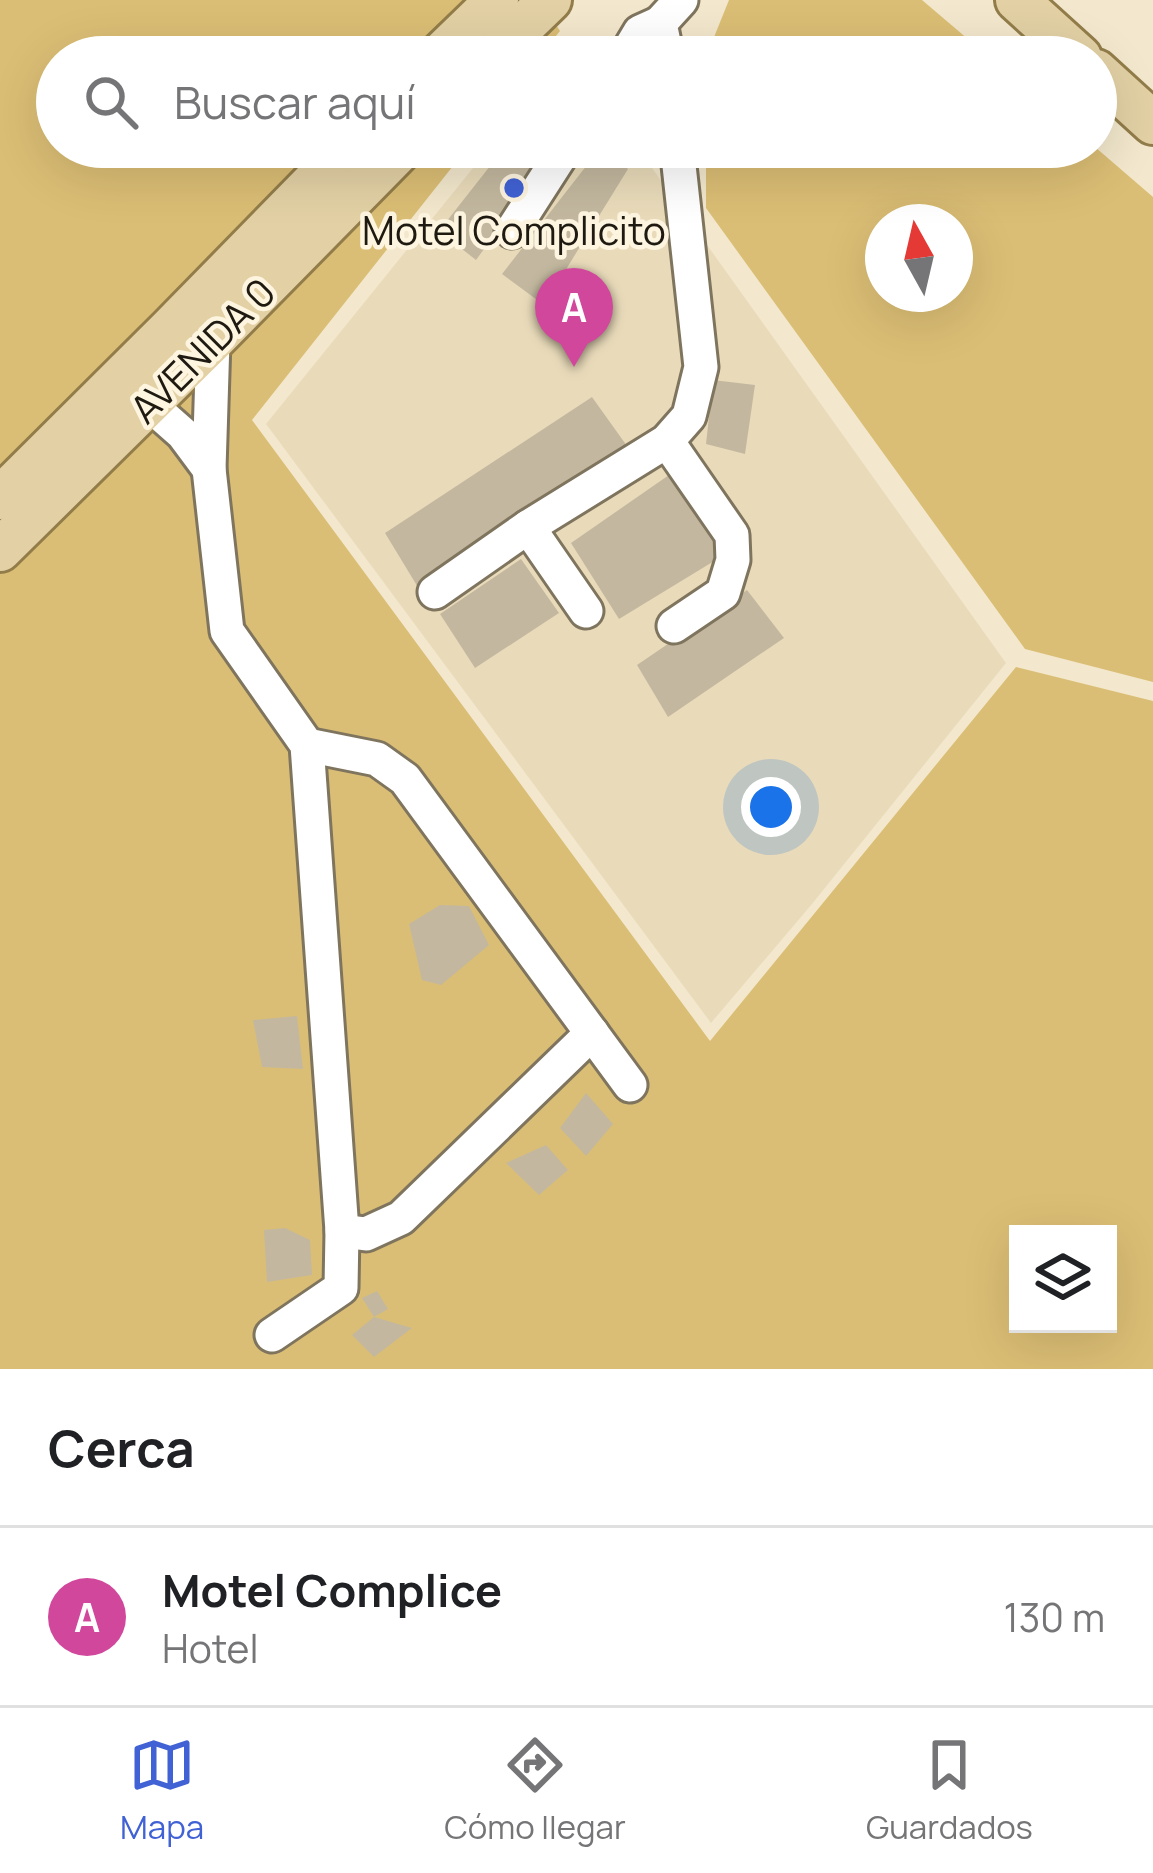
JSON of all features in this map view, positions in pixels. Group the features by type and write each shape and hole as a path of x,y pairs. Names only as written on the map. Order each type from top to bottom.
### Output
{"main road":[{"path":"460,36 497,0"},
{"path":"513,36 550,0"},
{"path":"1017,0 1057,36"},
{"path":"1117,90 1153,123"},
{"name":"AVENIDA 0","path":"0,498 327,168"},
{"name":"AVENIDA 0","path":"0,550 382,168"}],"street":[{"path":"638,36 670,12"},
{"path":"512,231 552,168"},
{"path":"435,592 528,527 667,441 689,416 701,367 679,168"},
{"path":"213,340 208,469 227,631 307,745 342,1231 341,1288 272,1335"},
{"path":"149,404 183,434 208,469"},
{"path":"667,441 731,535 733,560 722,593 674,626"},
{"path":"528,527 586,611"},
{"path":"307,745 376,759 405,779 630,1085"},
{"path":"342,1231 366,1234 401,1218 592,1034"}],"shaded area":[{"path":"0,0 540,0 560,31 556,36 36,36 36,168 451,168 252,420 710,1041 1016,667 1153,701 1153,1369 0,1369"},
{"path":"729,0 922,0 964,36 714,36"},
{"path":"1117,166 1153,197 1153,682 1025,649 706,208 706,168"},
{"path":"473,168 652,168 1006,663 711,1023 266,424"}],"building":[{"path":"488,168 544,168 476,260 439,231"},
{"path":"585,168 628,169 544,305 502,274"},
{"path":"713,380 755,385 745,454 706,444"},
{"path":"592,397 627,446 419,589 385,533"},
{"path":"669,475 724,555 619,619 571,543"},
{"path":"521,559 559,613 475,668 440,614"},
{"path":"747,590 784,638 668,717 637,665"},
{"path":"440,905 469,906 489,945 441,985 422,980 409,924"},
{"path":"297,1016 303,1069 262,1067 253,1020"},
{"path":"586,1093 613,1124 586,1156 560,1128"},
{"path":"546,1145 568,1170 539,1195 506,1163"},
{"path":"285,1228 310,1240 312,1275 267,1282 264,1230"},
{"path":"377,1291 388,1309 374,1317 362,1298"},
{"path":"374,1317 412,1328 374,1357 352,1335"}],"place":[{"name":"Motel Complicito","path":"514,188"},
{"name":"Motel Complice","path":"574,367"}]}
